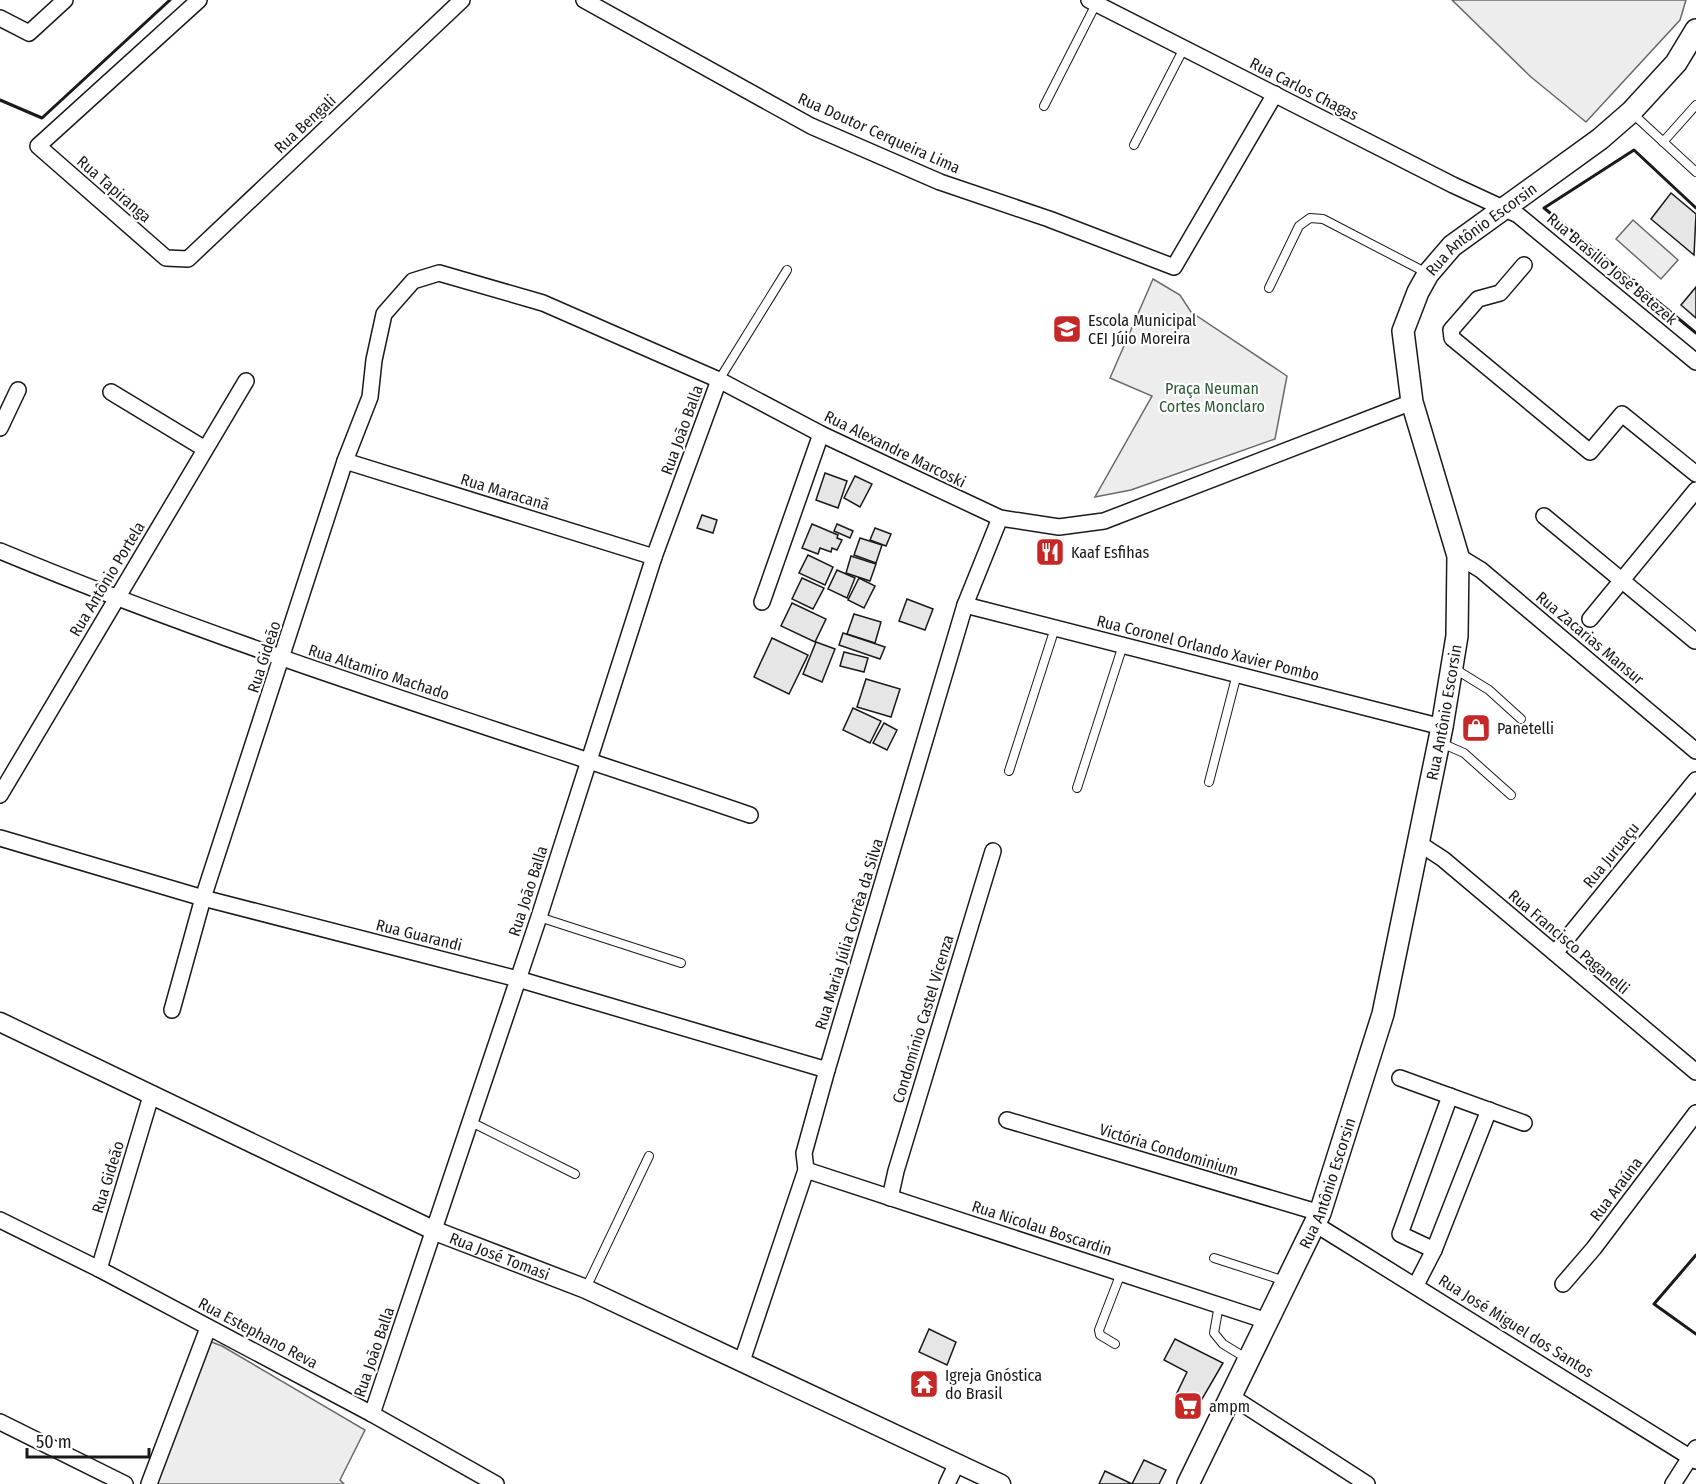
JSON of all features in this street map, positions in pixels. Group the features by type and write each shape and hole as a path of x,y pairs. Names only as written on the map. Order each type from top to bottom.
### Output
{"main road":[{"name":"Rua Antônio Escorsin","path":"1188,1484 1229,1395 1318,1218 1383,1014 1416,842 1441,735 1457,636 1458,556 1412,402 1403,331 1418,292 1428,274 1452,246 1600,139 1631,112 1676,63 1696,30"}],"street":[{"path":"0,18 29,33 65,0"},
{"name":"Rua Tapiranga","path":"166,258 38,146 199,0"},
{"name":"Rua Bengali","path":"166,258 188,259 462,0"},
{"name":"Rua Doutor Cerqueira Lima","path":"584,0 811,126 940,182 1049,219 1174,267 1275,94"},
{"name":"Rua Carlos Chagas","path":"1093,2 1453,185 1504,207"},
{"name":"Rua Brasilio José Betezek","path":"1504,207 1518,215 1696,362"},
{"path":"1524,266 1500,293 1478,299 1451,330 1452,338 1590,452 1622,414 1696,474"},
{"name":"Rua Alexandre Marcoski","path":"384,314 413,281 439,273 543,303 719,380 822,434 1000,518 1059,527 1104,521 1412,402"},
{"name":"Rua Gideão","path":"172,1010 203,898 283,659 345,461 370,397 374,360 384,314"},
{"name":"Rua João Balla","path":"372,1414 539,917 654,557 719,380"},
{"name":"Rua Antônio Portela","path":"0,795 246,381"},
{"path":"0,428 18,390"},
{"path":"111,392 205,449"},
{"path":"762,602 822,434"},
{"name":"Rua Maracanã","path":"345,461 654,557"},
{"path":"1590,619 1696,490"},
{"path":"1544,516 1695,641"},
{"name":"Rua Maria Júlia Corrêa da Silva","path":"742,1362 806,1170 804,1153 827,1070 965,605 1000,518"},
{"name":"Rua Altamiro Machado","path":"0,551 116,600 283,659 750,815"},
{"name":"Rua Zacarias Mansur","path":"1458,556 1481,570 1696,751"},
{"name":"Rua Coronel Orlando Xavier Pombo","path":"965,605 1237,674 1441,735"},
{"name":"Rua Juruaçu","path":"1555,953 1696,780"},
{"name":"Rua Guarandi","path":"0,838 203,898 518,979 827,1070"},
{"name":"Rua Francisco Paganelli","path":"1416,842 1443,859 1696,1072"},
{"name":"Condomínio Castel Vicenza","path":"890,1198 896,1171 993,851"},
{"name":"Rua José Tomasi","path":"0,1022 435,1231 586,1289 1001,1484"},
{"path":"1400,1078 1524,1123"},
{"name":"Rua Gideão","path":"99,1269 151,1096"},
{"path":"1434,1250 1400,1234 1450,1096"},
{"path":"1416,1285 1434,1250 1490,1110"},
{"name":"Rua Araúna","path":"1563,1284 1594,1248 1696,1113"},
{"name":"Victória Condominium","path":"1008,1120 1305,1210 1318,1218"},
{"name":"Rua Nicolau Boscardin","path":"806,1170 1267,1321"},
{"name":"Rua José Miguel dos Santos","path":"1318,1218 1416,1285 1694,1456"},
{"name":"Rua Estephano Reva","path":"0,1220 99,1269 372,1414 496,1484"},
{"path":"149,1484 208,1328"},
{"path":"1229,1395 1367,1484"},
{"path":"0,1422 125,1484"},
{"path":"1674,1484 1694,1456"},
{"path":"947,1484 957,1464"}],"lane":[{"path":"1044,106 1093,2"},
{"path":"1134,145 1184,48"},
{"path":"1663,142 1696,105"},
{"path":"1631,112 1696,172"},
{"path":"1269,288 1299,226 1310,218 1323,219 1428,274"},
{"path":"719,380 787,270"},
{"path":"1009,771 1055,628"},
{"path":"1077,788 1123,645"},
{"path":"1452,667 1489,690 1521,719"},
{"path":"1209,782 1237,674"},
{"path":"1441,735 1511,795"},
{"path":"539,917 681,963"},
{"path":"471,1122 575,1173"},
{"path":"586,1289 649,1155"},
{"path":"1214,1257 1287,1281"},
{"path":"1115,1344 1100,1335 1100,1329 1121,1273"},
{"path":"1219,1305 1214,1333 1223,1344 1247,1359"}],"shaded area":[{"path":"1452,0 1686,0 1680,20 1586,122 1531,77"},
{"path":"1633,220 1678,260 1661,279 1616,239"},
{"name":"Praça Neuman Cortes Monclaro","path":"1153,279 1180,295 1191,312 1287,376 1275,439 1131,490 1095,497 1152,396 1110,378"},
{"path":"209,1341 222,1346 365,1430 340,1480 344,1484 151,1484"}],"building":[{"path":"1671,193 1696,214 1694,255 1651,219"},
{"path":"1696,287 1696,318 1681,305"},
{"path":"825,473 847,481 838,508 816,500"},
{"path":"855,476 872,484 860,507 844,498"},
{"path":"702,515 717,520 713,533 697,528"},
{"path":"812,524 838,535 837,538 842,540 837,550 832,548 831,552 820,548 818,554 802,548"},
{"path":"837,524 853,531 850,538 834,531"},
{"path":"875,528 891,534 886,546 870,540"},
{"path":"860,538 882,545 876,563 854,555"},
{"path":"808,555 833,567 825,585 799,573"},
{"path":"851,556 876,564 870,581 846,573"},
{"path":"837,570 855,578 847,598 828,589"},
{"path":"802,578 824,588 813,609 792,599"},
{"path":"859,578 875,586 864,608 848,600"},
{"path":"907,599 933,609 925,630 899,621"},
{"path":"792,603 826,619 815,642 781,626"},
{"path":"854,614 881,622 875,643 847,634"},
{"path":"843,633 885,647 880,659 839,645"},
{"path":"772,638 808,655 789,694 754,677"},
{"path":"816,642 835,649 822,682 803,674"},
{"path":"844,652 868,658 864,672 840,666"},
{"path":"866,679 900,689 891,717 857,707"},
{"path":"853,708 881,721 870,743 843,730"},
{"path":"884,723 897,730 887,750 873,743"},
{"path":"929,1329 956,1342 947,1365 919,1352"},
{"path":"1175,1339 1223,1363 1198,1406 1176,1395 1187,1372 1164,1360"},
{"path":"1144,1460 1166,1470 1159,1484 1132,1484"},
{"path":"1105,1471 1132,1484 1099,1484"}],"wall":[{"path":"0,100 42,118 170,0"},
{"path":"1696,208 1634,150 1544,208 1696,333"},
{"path":"1696,1255 1654,1304 1696,1334"}],"place":[{"name":"Escola Municipal CEI Júio Moreira","path":"1067,329"},
{"name":"Kaaf Esfihas","path":"1050,552"},
{"name":"Panetelli","path":"1476,728"},
{"name":"Igreja Gnóstica do Brasil","path":"924,1384"},
{"name":"ampm","path":"1188,1406"}]}
